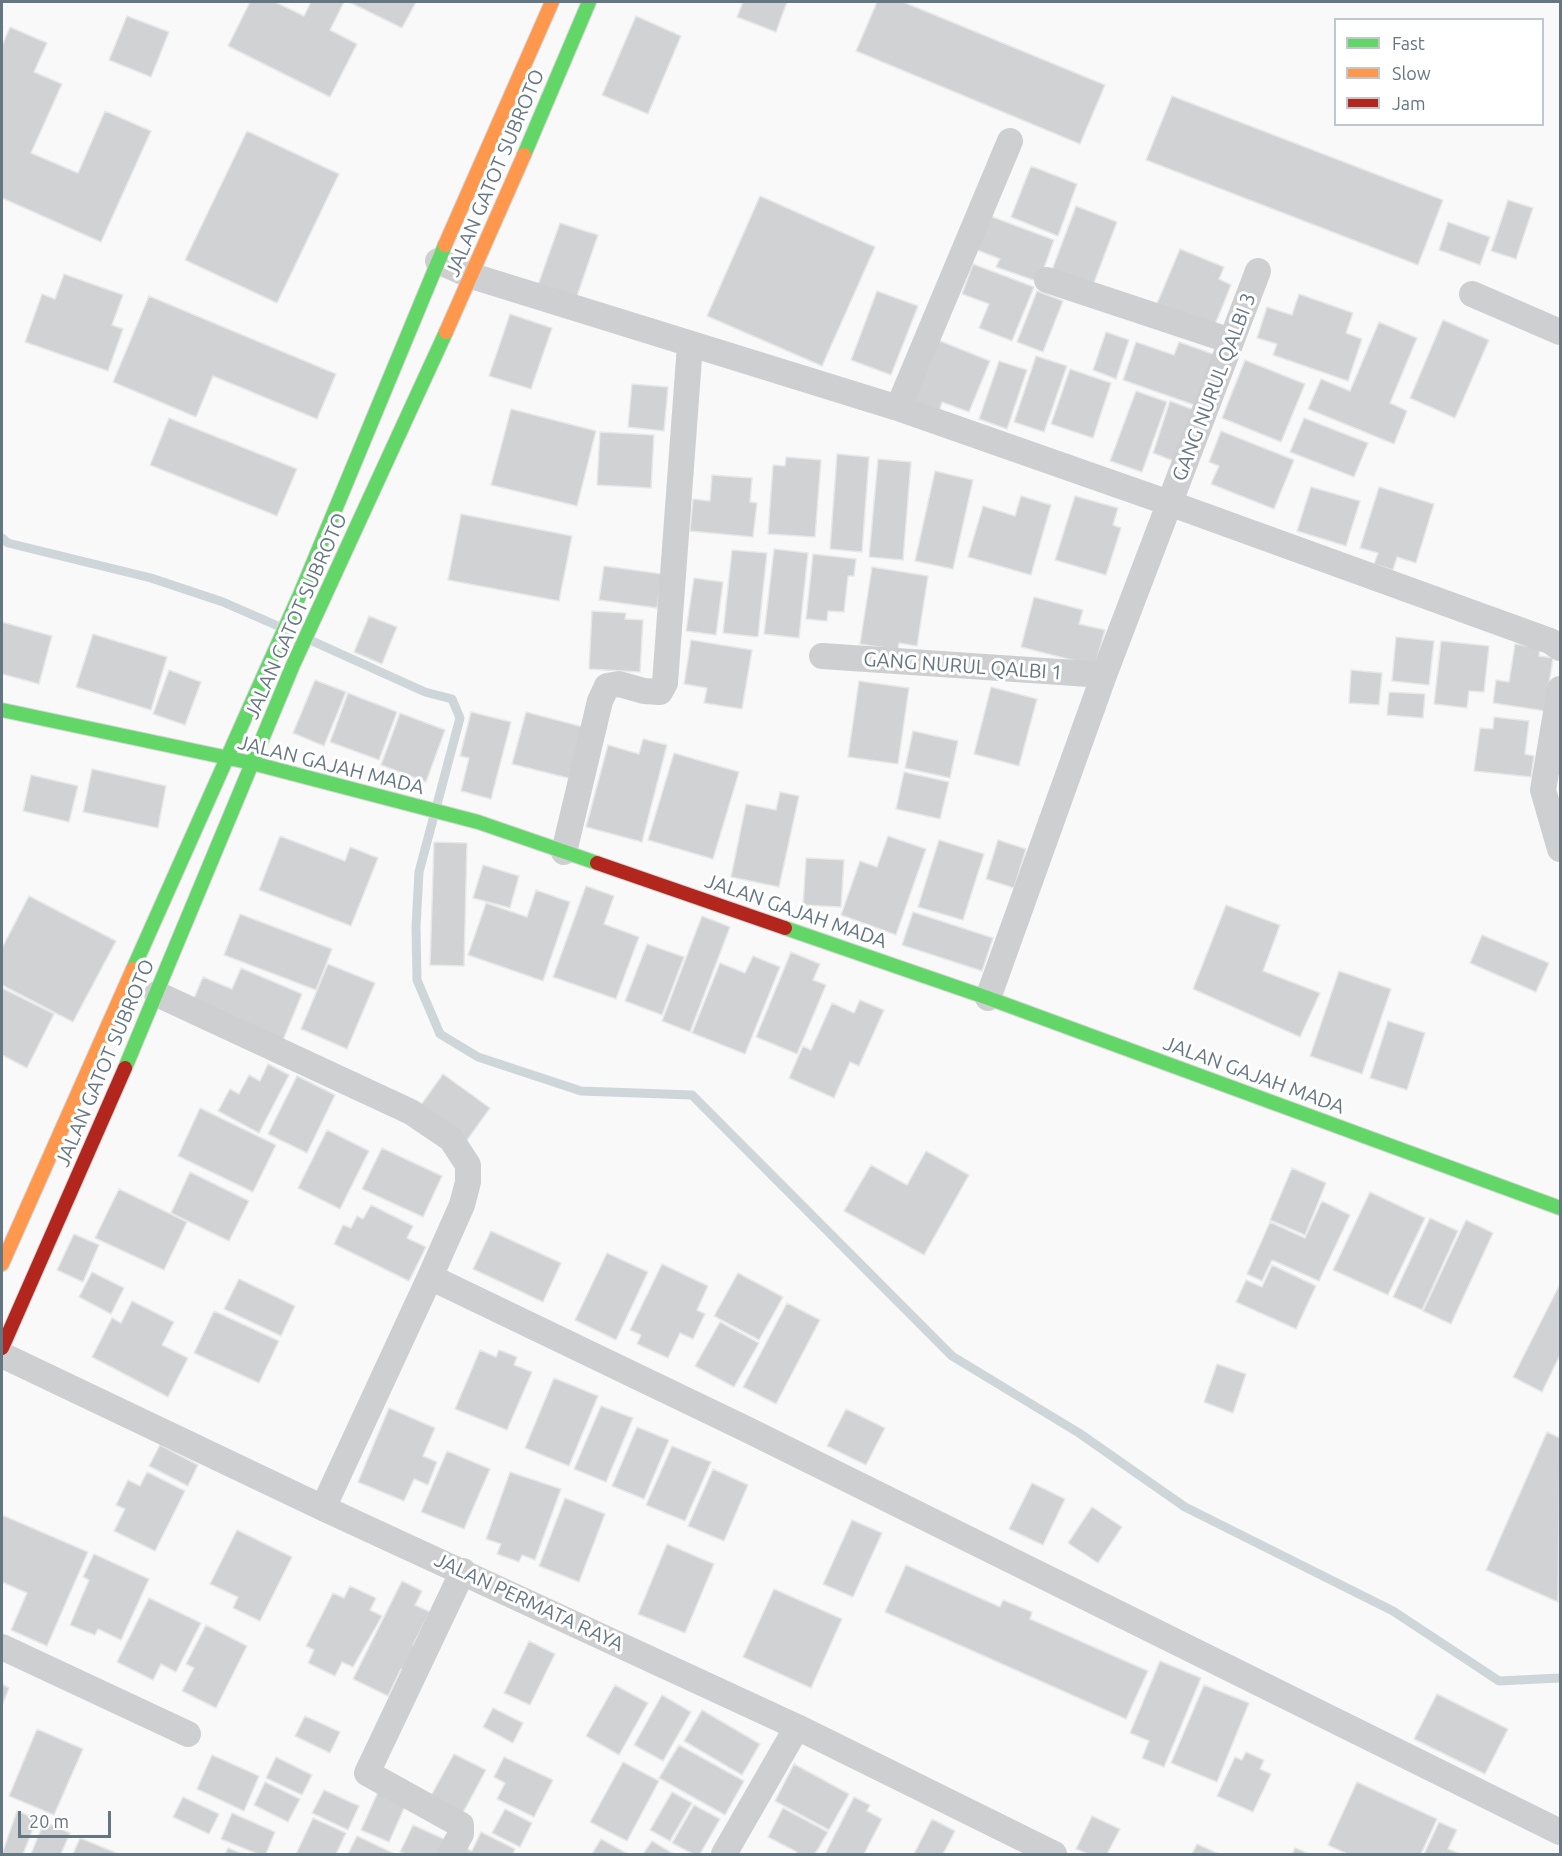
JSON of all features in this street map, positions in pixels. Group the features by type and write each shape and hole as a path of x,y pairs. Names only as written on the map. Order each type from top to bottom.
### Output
{"street":[{"name":"JALAN GATOT SUBROTO","path":"2,1264 302,592 438,261 552,2"},
{"name":"JALAN GATOT SUBROTO","path":"2,1348 157,994 293,665 472,276 589,2"},
{"path":"898,408 1010,141"},
{"path":"438,261 472,276 898,408 1550,641 1560,648"},
{"name":"GANG NURUL QALBI 3","path":"988,998 1104,675 1258,271"},
{"path":"1047,280 1231,341"},
{"path":"1472,294 1560,332"},
{"path":"564,852 600,701 608,686 619,684 644,691 660,692 665,684 690,345"},
{"name":"GANG NURUL QALBI 1","path":"822,656 1104,675"},
{"path":"1560,689 1543,790 1560,849"},
{"name":"JALAN GAJAH MADA","path":"2,710 252,763 478,822 988,998 1560,1208"},
{"path":"157,994 411,1112 451,1139 468,1165 468,1182 462,1204 322,1508"},
{"path":"430,1277 746,1429 1560,1832"},
{"name":"JALAN PERMATA RAYA","path":"2,1355 322,1508 463,1571 797,1727 1054,1854"},
{"path":"450,1854 461,1834 461,1825 367,1773 463,1571"},
{"path":"2,1647 188,1734"},
{"path":"724,1854 797,1727"}],"building":[{"path":"250,2 275,2 304,16 311,2 344,2 330,30 357,44 330,97 228,46"},
{"path":"349,2 416,2 402,28"},
{"path":"743,2 787,2 776,32 737,17"},
{"path":"877,2 903,2 1105,85 1080,144 856,51"},
{"path":"127,16 169,32 151,77 109,60"},
{"path":"636,16 681,36 648,114 602,95"},
{"path":"10,27 47,43 34,72 62,84 31,153 78,173 105,111 151,131 101,242 2,198 2,46"},
{"path":"1172,96 1443,200 1418,265 1146,160"},
{"path":"247,131 339,174 277,303 185,260"},
{"path":"1031,166 1077,184 1058,236 1011,217"},
{"path":"760,196 875,247 822,366 707,316"},
{"path":"1508,200 1533,208 1516,259 1491,251"},
{"path":"1076,206 1117,222 1090,293 1049,278"},
{"path":"990,216 1054,240 1039,282 996,267 1000,259 977,250"},
{"path":"1448,222 1490,237 1480,265 1439,250"},
{"path":"560,223 598,235 576,299 538,285"},
{"path":"1180,249 1224,267 1219,279 1231,285 1210,337 1153,313"},
{"path":"973,264 1034,287 1012,341 979,328 989,304 962,294"},
{"path":"64,274 123,295 112,325 123,329 108,371 25,342 42,294 55,299"},
{"path":"877,291 918,306 891,375 851,360"},
{"path":"1037,291 1063,301 1043,352 1017,342"},
{"path":"1299,294 1353,313 1346,333 1362,339 1348,381 1273,355 1277,344 1257,338 1267,307 1292,315"},
{"path":"149,296 336,374 317,419 213,376 196,417 113,382"},
{"path":"510,314 552,328 531,389 489,376"},
{"path":"1443,320 1489,340 1455,418 1410,398"},
{"path":"1379,322 1417,338 1390,403 1407,411 1394,444 1308,409 1321,379 1350,391"},
{"path":"1106,332 1129,340 1116,379 1093,370"},
{"path":"933,338 990,361 969,412 942,402 939,412 908,400"},
{"path":"1136,342 1174,355 1179,342 1216,355 1197,406 1123,380"},
{"path":"1036,356 1067,366 1044,432 1014,422"},
{"path":"1245,360 1305,384 1281,442 1222,418"},
{"path":"999,361 1027,370 1007,429 979,419"},
{"path":"1070,369 1111,383 1093,438 1051,424"},
{"path":"632,384 668,387 664,431 628,427"},
{"path":"1136,391 1167,402 1142,472 1110,461"},
{"path":"1170,401 1197,411 1179,463 1153,453"},
{"path":"511,409 596,431 577,506 491,485"},
{"path":"169,418 297,469 277,516 150,465"},
{"path":"1304,418 1368,443 1354,477 1290,452"},
{"path":"1221,431 1294,460 1274,509 1211,484 1219,466 1209,462"},
{"path":"600,432 654,435 651,488 597,485"},
{"path":"837,454 869,457 862,552 830,549"},
{"path":"786,457 821,460 815,537 768,534 773,465 785,466"},
{"path":"878,459 911,462 903,560 869,557"},
{"path":"935,471 973,480 953,569 915,561"},
{"path":"712,475 752,478 750,502 757,503 753,537 690,531 693,499 710,501"},
{"path":"1311,487 1360,501 1346,546 1297,531"},
{"path":"1379,487 1434,504 1416,563 1397,557 1393,570 1374,564 1378,553 1360,548"},
{"path":"1021,496 1051,505 1031,575 968,557 983,506 1015,516"},
{"path":"1075,496 1118,508 1113,525 1121,528 1106,575 1055,560"},
{"path":"461,514 572,536 559,601 448,580"},
{"path":"774,549 808,553 799,638 764,634"},
{"path":"732,550 767,553 758,637 723,633"},
{"path":"813,554 856,559 854,576 848,576 844,612 828,611 827,621 806,619"},
{"path":"604,566 662,574 657,608 599,600"},
{"path":"872,567 928,576 917,646 899,643 898,650 860,644"},
{"path":"694,578 723,582 716,635 686,631"},
{"path":"1034,597 1083,610 1079,624 1105,630 1095,666 1021,647"},
{"path":"592,611 626,613 625,619 643,620 640,672 589,669"},
{"path":"369,616 397,627 382,664 354,652"},
{"path":"2,622 52,636 39,684 2,674"},
{"path":"93,634 167,657 151,710 76,687"},
{"path":"1396,637 1434,641 1429,685 1392,681"},
{"path":"691,640 752,650 742,709 704,703 707,688 684,684"},
{"path":"1441,641 1489,646 1484,692 1469,691 1467,708 1434,704"},
{"path":"1515,644 1540,648 1539,656 1553,658 1545,711 1493,703 1496,680 1509,682"},
{"path":"169,670 201,682 185,725 153,714"},
{"path":"1351,670 1382,673 1379,705 1349,703"},
{"path":"315,680 346,692 324,746 293,733"},
{"path":"859,681 909,688 898,764 848,757"},
{"path":"991,687 1037,699 1019,766 974,754"},
{"path":"1389,692 1425,694 1423,718 1387,715"},
{"path":"348,693 397,712 379,760 330,742"},
{"path":"471,712 511,722 491,799 461,791 469,758 460,756"},
{"path":"526,712 602,732 588,783 512,764"},
{"path":"400,713 445,730 426,782 381,765"},
{"path":"1494,717 1529,721 1525,754 1534,756 1531,777 1474,771 1480,728 1493,729"},
{"path":"913,731 958,741 950,778 905,768"},
{"path":"643,739 667,745 642,842 586,827 608,745 639,754"},
{"path":"674,753 739,772 713,859 648,840"},
{"path":"92,769 166,786 158,828 83,812"},
{"path":"904,772 949,782 940,819 896,809"},
{"path":"31,775 78,786 69,822 23,811"},
{"path":"780,792 799,796 779,887 731,877 746,804 776,810"},
{"path":"280,836 345,861 350,847 378,858 351,926 259,890"},
{"path":"888,836 926,849 896,935 841,915 860,861 877,867"},
{"path":"939,840 984,854 963,920 918,907"},
{"path":"998,840 1026,849 1014,888 986,879"},
{"path":"434,842 467,843 464,966 430,965"},
{"path":"806,858 844,860 841,907 803,905"},
{"path":"483,865 519,876 510,908 473,898"},
{"path":"586,886 614,896 604,924 639,937 616,999 553,977"},
{"path":"536,890 570,902 543,981 468,955 486,903 527,917"},
{"path":"29,896 116,941 73,1022 2,985 2,948"},
{"path":"1226,905 1280,925 1263,971 1320,993 1300,1037 1193,989"},
{"path":"913,912 993,938 982,971 902,945"},
{"path":"240,914 332,949 316,990 224,955"},
{"path":"702,916 730,927 690,1032 662,1021"},
{"path":"1482,935 1549,963 1536,992 1470,963"},
{"path":"647,944 684,957 662,1015 625,1001"},
{"path":"791,952 820,964 813,980 826,985 797,1054 756,1037"},
{"path":"753,956 780,967 745,1054 692,1033 720,963 745,973"},
{"path":"328,964 375,983 347,1049 301,1029"},
{"path":"241,968 302,994 283,1040 192,1003 203,977 232,989"},
{"path":"1339,971 1391,989 1362,1074 1310,1056"},
{"path":"2,988 54,1014 27,1068 2,1055"},
{"path":"860,1000 884,1010 859,1066 850,1062 834,1098 789,1078 803,1046 811,1050 832,1003 854,1013"},
{"path":"1388,1021 1425,1033 1407,1090 1370,1078"},
{"path":"268,1064 289,1075 259,1133 218,1111 230,1089 239,1094 249,1075 260,1081"},
{"path":"443,1074 490,1108 465,1143 418,1109"},
{"path":"297,1076 335,1095 307,1153 268,1134"},
{"path":"200,1108 276,1145 253,1192 178,1156"},
{"path":"327,1130 369,1151 340,1209 298,1188"},
{"path":"382,1148 442,1176 423,1217 362,1189"},
{"path":"926,1151 969,1175 924,1255 844,1211 871,1165 907,1185"},
{"path":"1292,1168 1326,1183 1305,1235 1270,1220"},
{"path":"190,1172 249,1201 229,1241 171,1213"},
{"path":"119,1189 187,1222 164,1270 95,1238"},
{"path":"1370,1192 1425,1218 1388,1295 1333,1270"},
{"path":"1322,1201 1350,1215 1319,1281 1272,1260 1262,1281 1247,1274 1270,1222 1305,1238"},
{"path":"371,1205 413,1226 407,1238 426,1247 409,1281 334,1244 343,1225 351,1228 357,1216 363,1219"},
{"path":"1430,1218 1458,1231 1422,1310 1393,1297"},
{"path":"1466,1220 1493,1233 1451,1324 1423,1311"},
{"path":"491,1231 561,1263 543,1302 473,1269"},
{"path":"74,1234 99,1245 83,1282 57,1270"},
{"path":"607,1253 648,1272 616,1340 575,1320"},
{"path":"662,1264 708,1286 697,1310 705,1314 693,1339 680,1333 668,1358 637,1344 641,1335 630,1330"},
{"path":"1272,1265 1316,1286 1296,1329 1236,1302 1246,1280 1262,1287"},
{"path":"92,1272 124,1288 111,1314 79,1297"},
{"path":"738,1273 783,1297 759,1340 714,1316"},
{"path":"239,1279 295,1306 281,1336 224,1309"},
{"path":"1560,1284 1560,1355 1542,1392 1513,1377"},
{"path":"132,1301 174,1322 162,1345 188,1358 168,1397 92,1357 112,1318 121,1323"},
{"path":"787,1303 820,1320 776,1404 743,1387"},
{"path":"214,1311 279,1341 259,1383 194,1353"},
{"path":"720,1322 759,1343 734,1387 695,1366"},
{"path":"480,1350 496,1357 499,1350 517,1357 514,1365 532,1372 507,1430 455,1409"},
{"path":"1217,1364 1246,1374 1233,1413 1204,1402"},
{"path":"554,1378 598,1396 569,1466 525,1448"},
{"path":"601,1406 633,1418 606,1482 574,1469"},
{"path":"389,1408 435,1428 423,1456 437,1462 428,1485 414,1479 404,1501 358,1482"},
{"path":"846,1409 885,1428 866,1465 827,1446"},
{"path":"637,1427 669,1440 644,1499 612,1486"},
{"path":"1547,1432 1560,1438 1558,1602 1486,1570"},
{"path":"160,1445 198,1465 188,1486 149,1466"},
{"path":"672,1446 711,1462 685,1521 646,1505"},
{"path":"447,1451 490,1469 464,1529 421,1512"},
{"path":"713,1469 748,1485 724,1541 688,1526"},
{"path":"147,1472 185,1491 155,1551 114,1531 125,1509 116,1505 128,1480 140,1486"},
{"path":"510,1472 561,1489 535,1560 522,1555 519,1562 497,1554 501,1544 486,1539"},
{"path":"1032,1483 1065,1499 1043,1545 1009,1529"},
{"path":"565,1498 605,1514 579,1582 539,1566"},
{"path":"1092,1507 1122,1527 1098,1563 1068,1543"},
{"path":"2,1515 88,1552 47,1646 11,1630 27,1593 2,1582"},
{"path":"852,1520 882,1533 853,1597 823,1584"},
{"path":"237,1530 292,1557 260,1621 233,1608 238,1597 210,1584"},
{"path":"667,1544 714,1564 685,1633 638,1614"},
{"path":"94,1554 149,1579 121,1640 98,1629 95,1635 70,1625 89,1580 83,1577"},
{"path":"906,1565 1000,1607 1003,1600 1032,1612 1030,1619 1148,1671 1126,1719 885,1612"},
{"path":"402,1581 422,1591 415,1605 430,1612 413,1645 428,1652 416,1676 401,1669 388,1696 353,1679"},
{"path":"350,1586 376,1598 370,1610 382,1616 353,1667 342,1662 335,1676 308,1663 314,1650 306,1646 333,1593 344,1598"},
{"path":"774,1589 842,1619 811,1688 743,1657"},
{"path":"149,1598 201,1623 176,1672 161,1664 153,1680 117,1662"},
{"path":"206,1625 247,1646 216,1708 182,1691 194,1668 186,1664"},
{"path":"529,1641 555,1654 530,1705 504,1693"},
{"path":"1160,1661 1201,1678 1164,1767 1142,1758 1149,1741 1130,1733"},
{"path":"2,1684 9,1688 2,1706"},
{"path":"615,1685 648,1703 619,1755 586,1736"},
{"path":"1204,1685 1249,1703 1217,1782 1171,1763"},
{"path":"1437,1694 1508,1729 1485,1774 1414,1739"},
{"path":"662,1695 691,1712 663,1761 634,1745"},
{"path":"493,1708 523,1723 513,1743 483,1727"},
{"path":"702,1710 760,1744 742,1775 684,1741"},
{"path":"305,1716 340,1732 330,1753 295,1736"},
{"path":"37,1729 83,1749 54,1815 9,1796"},
{"path":"679,1745 744,1781 725,1815 659,1778"},
{"path":"1246,1752 1264,1760 1260,1769 1271,1774 1253,1812 1217,1796 1235,1757 1242,1760"},
{"path":"454,1754 486,1770 460,1818 428,1801"},
{"path":"212,1755 259,1776 244,1811 197,1789"},
{"path":"276,1757 312,1775 302,1795 266,1778"},
{"path":"504,1757 553,1780 534,1817 497,1799 505,1783 494,1777"},
{"path":"623,1762 659,1781 627,1841 590,1822"},
{"path":"794,1764 849,1794 829,1830 775,1801"},
{"path":"265,1782 300,1799 288,1822 254,1805"},
{"path":"1357,1782 1437,1819 1421,1854 1347,1854 1328,1845"},
{"path":"324,1790 359,1806 348,1830 312,1813"},
{"path":"378,1792 406,1804 389,1842 361,1830"},
{"path":"672,1792 692,1803 670,1841 650,1830"},
{"path":"183,1797 219,1814 209,1834 173,1817"},
{"path":"854,1797 870,1805 867,1811 882,1819 864,1854 825,1854"},
{"path":"694,1805 720,1819 700,1854 693,1854 672,1843"},
{"path":"783,1808 828,1832 815,1854 795,1854 797,1852 768,1837"},
{"path":"505,1809 532,1823 520,1847 492,1833"},
{"path":"17,1811 37,1819 23,1854 2,1854"},
{"path":"232,1813 275,1832 266,1854 258,1854 221,1839"},
{"path":"1092,1816 1120,1829 1107,1854 1088,1854 1076,1849"},
{"path":"313,1818 346,1833 336,1854 296,1854"},
{"path":"932,1819 955,1831 943,1854 914,1854"},
{"path":"44,1822 70,1833 61,1854 31,1854"},
{"path":"1439,1822 1457,1830 1448,1849 1461,1854 1424,1854"},
{"path":"413,1825 446,1840 439,1854 400,1852"},
{"path":"481,1832 515,1849 513,1854 453,1854 458,1844 472,1851"},
{"path":"357,1836 395,1854 348,1854"},
{"path":"80,1838 119,1854 73,1854"},
{"path":"601,1839 628,1854 592,1854"},
{"path":"652,1841 674,1854 643,1854"},
{"path":"1197,1844 1219,1854 1192,1854"},
{"path":"228,1848 243,1854 225,1854"},
{"path":"1295,1848 1310,1854 1292,1854"}],"waterway":[{"path":"2,538 8,543 151,578 223,602 278,626"},
{"path":"310,640 425,692 452,699 460,718 419,872 416,927 417,980 440,1034 478,1057 581,1091 692,1095 952,1356 1079,1433 1185,1507 1393,1611 1499,1681 1560,1678"}],"traffic: fast":[{"path":"524,155 589,2"},
{"path":"133,969 301,592 445,245"},
{"path":"125,1068 293,665 446,332"},
{"path":"2,710 252,763 478,822 597,863"},
{"path":"785,928 988,998 1560,1208"}],"traffic: slow":[{"path":"445,245 552,2"},
{"path":"446,332 524,155"},
{"path":"2,1264 133,969"}],"traffic: jam":[{"path":"597,863 785,928"},
{"path":"2,1348 125,1068"}]}
